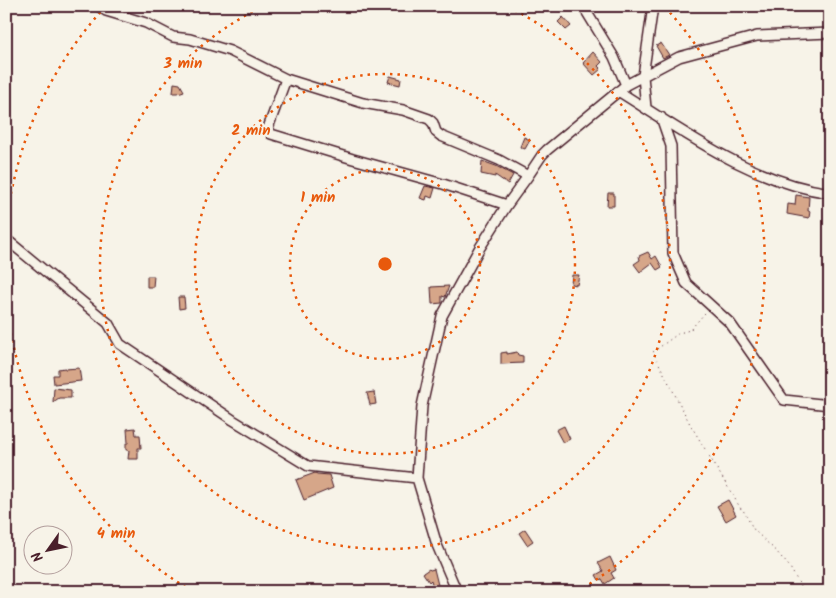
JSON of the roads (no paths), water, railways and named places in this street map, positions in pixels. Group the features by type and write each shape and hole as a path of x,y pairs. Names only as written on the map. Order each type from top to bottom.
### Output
{"street":[{"path":"98,6 106,11 146,23 173,37 190,39 230,51 286,79 364,103 403,110 429,119 439,134 499,160 528,176"},
{"path":"583,6 614,57 626,85"},
{"path":"646,108 643,76 653,6"},
{"path":"457,592 437,545 417,478 422,406 442,316 479,249 507,205 542,155 626,85 679,57 757,36 830,32"},
{"path":"286,79 268,128 271,134 443,184 507,205"},
{"path":"618,91 716,151 762,175 811,190 830,193"},
{"path":"661,117 671,146 673,253 686,283 730,323 784,400 830,405"},
{"path":"6,239 108,323 120,344 233,420 308,466 417,478"}]}
